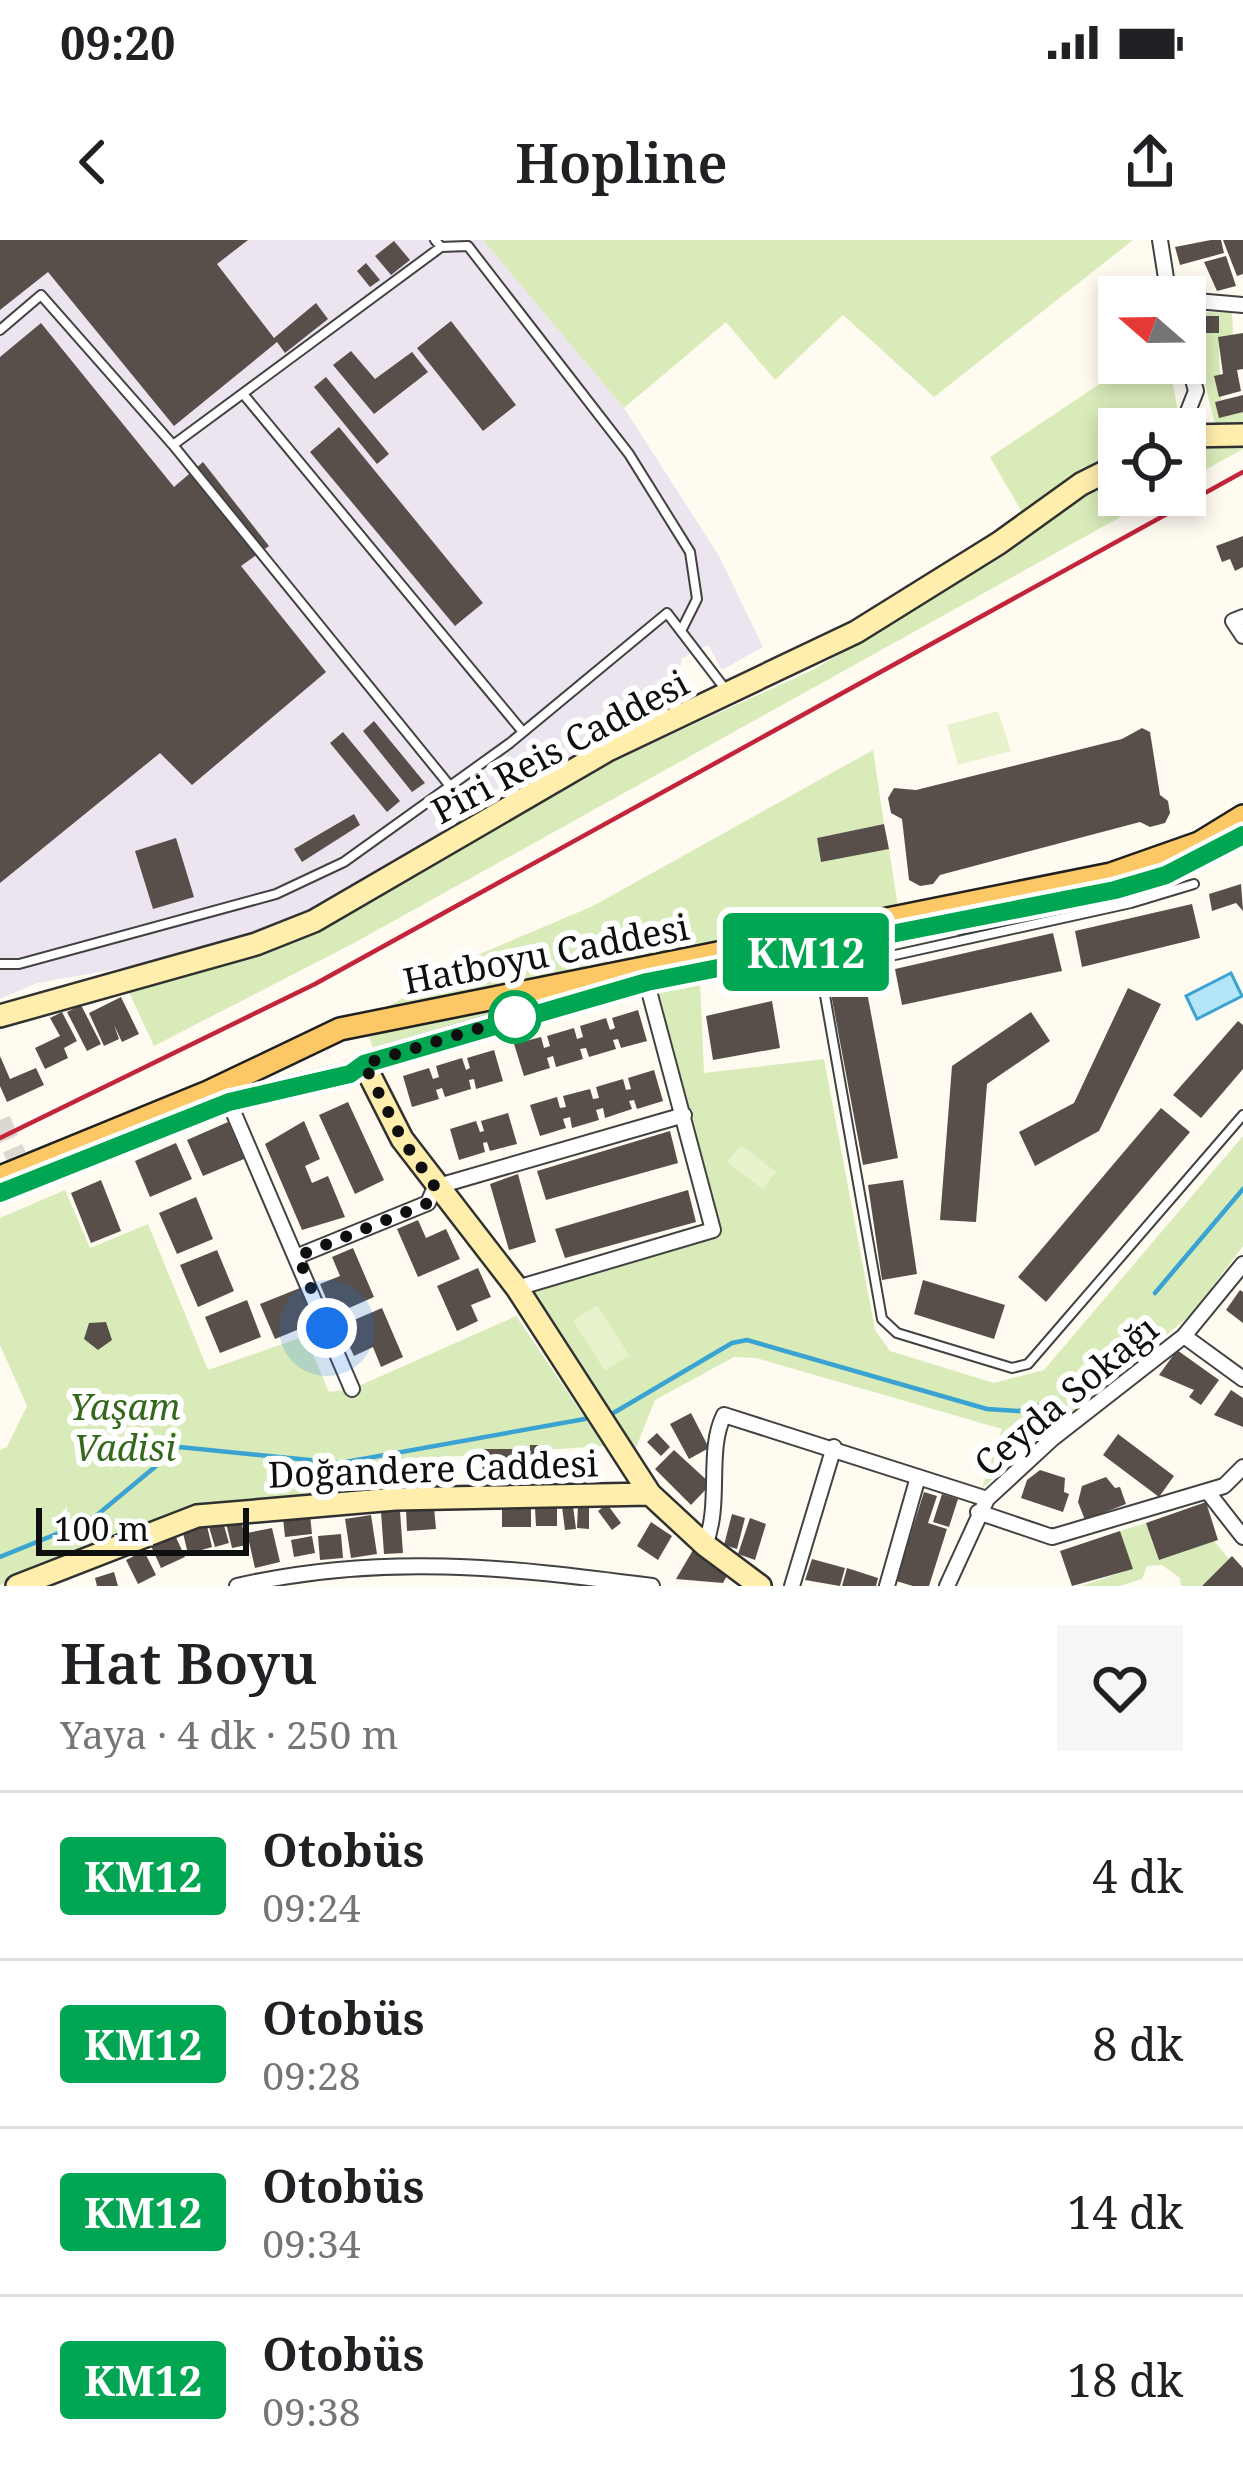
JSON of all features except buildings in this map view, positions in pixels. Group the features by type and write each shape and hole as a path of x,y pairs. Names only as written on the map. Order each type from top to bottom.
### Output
{"main road":[{"name":"Hatboyu Caddesi","path":"0,1193 22,1168 229,1102 343,1075 364,1064 645,974 1111,874 1199,843 1243,816"},
{"name":"Hatboyu Caddesi","path":"0,1177 208,1092 342,1029 1128,887 1195,862 1243,835"},
{"path":"343,1075 323,1055 328,1037 342,1029 367,1041 364,1064"}],"street":[{"path":"1160,240 1166,276"},
{"path":"1206,302 1243,305"},
{"path":"1206,433 1243,434"},
{"name":"Piri Reis Caddesi","path":"0,1016 256,944 314,921 608,750 731,696 856,632 1098,476"},
{"path":"1243,616 1233,621 1243,637"},
{"path":"517,1288 713,1230 645,974"},
{"path":"364,1064 402,1139 517,1288 650,1494 705,1545 760,1586"},
{"path":"343,1075 402,1139"},
{"path":"229,1102 352,1389"},
{"path":"435,1187 684,1115"},
{"path":"298,1256 428,1203 435,1187"},
{"name":"Ceyda Sokağı","path":"947,1586 983,1506 1052,1439 1184,1336 1243,1264"},
{"path":"1184,1336 1243,1379"},
{"path":"705,1545 715,1520 716,1432 724,1415 918,1477 1052,1537 1224,1486 1243,1466"},
{"path":"792,1586 834,1447"},
{"path":"886,1586 918,1477"},
{"path":"1207,1491 1243,1537"},
{"name":"Doğandere Caddesi","path":"16,1586 197,1516 395,1499 650,1494"},
{"path":"237,1586 374,1565 492,1564 652,1586"}],"lane":[{"path":"173,445 438,243 468,246 642,473 690,552 697,599 681,631"},
{"path":"0,330 41,295 173,445 450,786"},
{"path":"244,394 523,732"},
{"path":"0,964 19,964 276,894 344,862 523,732 667,613 731,696"},
{"path":"1194,884 1131,903 827,970 823,984 882,1319 897,1333 916,1339 1012,1368 1028,1364 1243,1115"}],"shaded area":[{"path":"0,240 483,240 624,408 719,556 763,647 722,670 708,645 681,659 683,698 304,916 167,960 37,983 0,999"}],"green space":[{"path":"483,240 1133,240 934,397 843,315 775,380 726,322 624,408"},
{"path":"1232,312 1233,335 1219,350 1221,400 1215,402 1243,412 1243,423 1224,431 1216,429 1205,384 1206,313"},
{"path":"1100,384 1173,384 1176,408 1098,408 1098,463 1022,512 990,457"},
{"path":"1243,444 1243,449 1206,469 1206,447"},
{"path":"1098,488 1098,516 1122,516 354,943 154,1046 126,986 271,949 570,781 815,669 945,591"},
{"path":"998,711 1011,751 958,765 947,725"},
{"path":"873,750 884,824 817,838 821,861 889,849 898,907 380,1011 475,956 593,906"},
{"path":"700,981 704,1073 824,1059 875,1330 890,1351 994,1383 1044,1370 1243,1136 1243,1246 1193,1313 982,1488 1002,1429 756,1358 734,1357 655,1400 633,1455 532,1291 719,1235 659,992"},
{"path":"522,1004 374,1052 368,1032"},
{"path":"741,1145 776,1172 763,1189 727,1162"},
{"name":"Yaşam Vadisi","path":"65,1190 90,1248 148,1224 208,1370 305,1336 329,1392 352,1389 516,1316 604,1446 414,1459 387,1467 391,1491 195,1511 0,1585 0,1450 7,1447 27,1406 0,1345 0,1218"},
{"path":"597,1305 629,1355 605,1371 573,1321"},
{"path":"1146,1523 1159,1560 1214,1541 1229,1559 1202,1586 1181,1586 1180,1578 1162,1565 1147,1566 1142,1579 1120,1586 1081,1586 1132,1569 1120,1531"}],"water":[{"path":"1231,973 1242,996 1197,1019 1186,996"}],"waterway":[{"path":"1155,1293 1243,1189"},
{"path":"610,1415 732,1343 747,1340 987,1409 1019,1411 1045,1404"},
{"path":"0,1557 91,1520 179,1447 340,1463 585,1419"}],"tunnel":[{"path":"0,1120 16,1156"}],"railway":[{"path":"0,1138 315,984 1243,472"}],"bus line":[{"name":"KM12","path":"0,1193 229,1102 325,1076 350,1074 364,1064 545,1007 647,982 1141,884 1214,853 1243,835"}],"route":[{"path":"327,1328 298,1256 428,1203 435,1187 402,1139 364,1064 515,1017"}]}
